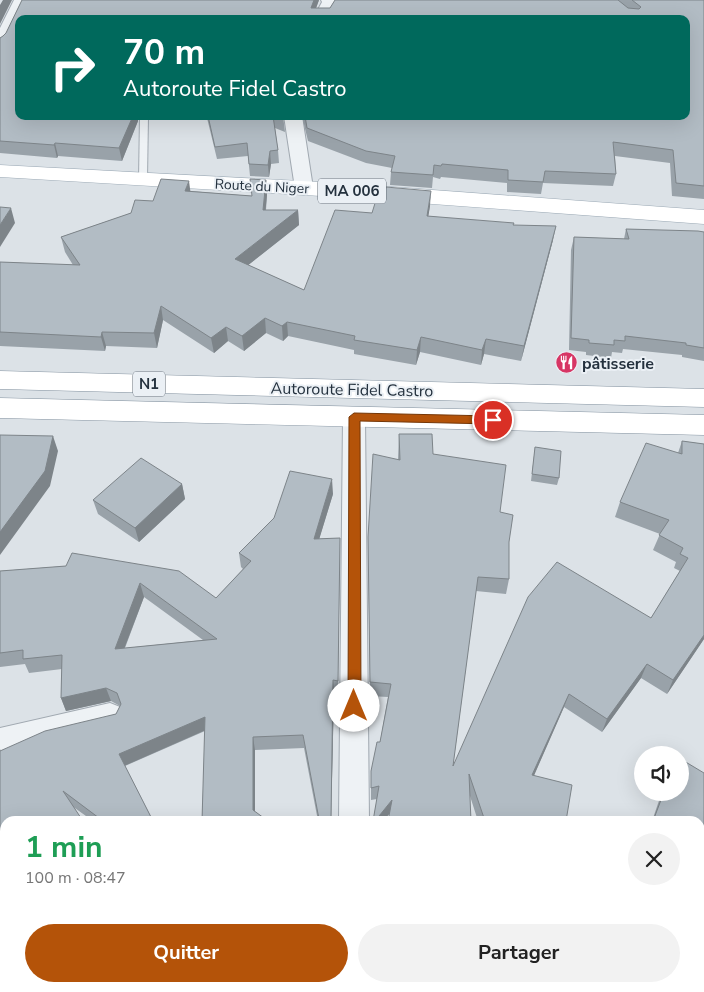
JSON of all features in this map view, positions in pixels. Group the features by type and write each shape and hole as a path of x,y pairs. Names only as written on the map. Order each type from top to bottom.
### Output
{"main road":[{"name":"Route du Niger","path":"0,172 304,188 704,217"},
{"name":"Autoroute Fidel Castro","path":"0,380 704,398"},
{"name":"Autoroute Fidel Castro","path":"0,408 704,425"}],"street":[{"path":"0,44 22,0"},
{"path":"323,15 329,0"},
{"path":"294,120 304,188"},
{"path":"354,417 354,816"},
{"path":"0,741 110,716"}],"lane":[{"path":"143,179 144,120"}],"building":[{"path":"22,0 314,0 311,8 330,8 335,0 618,0 628,8 639,9 641,7 632,0 704,0 704,186 676,183 673,150 613,142 616,174 545,171 543,182 508,180 508,170 442,164 441,166 434,165 433,175 391,172 395,156 366,151 307,128 306,120 690,120 690,15 15,15 15,120 131,120 119,148 0,141 0,38 6,33"},
{"path":"209,120 274,120 278,150 270,151 268,165 249,164 247,143 215,147"},
{"path":"161,179 189,181 185,191 252,196 250,179 266,180 263,210 298,210 235,259 304,290 335,210 372,213 376,200 383,200 386,187 431,191 427,216 514,223 513,225 556,226 524,346 486,339 482,350 421,337 417,350 354,340 355,336 287,322 282,326 265,318 242,336 226,327 211,338 161,306 154,333 102,332 101,337 0,332 0,262 80,265 61,237 131,213 135,200 153,201"},
{"path":"0,207 11,208 0,225"},
{"path":"626,229 704,232 704,348 686,345 686,343 625,336 625,341 614,340 614,345 589,343 589,340 571,338 574,237 629,239"},
{"path":"399,434 432,434 433,454 506,465 500,512 513,515 509,542 509,579 478,577 453,766 528,597 557,562 651,618 688,558 680,554 683,548 659,535 669,520 620,502 646,443 682,454 682,441 704,444 704,635 673,680 647,664 607,719 569,694 532,775 572,785 567,816 483,816 469,774 471,816 389,816 392,800 379,816 374,816 379,786 371,788 371,771 377,742 380,742 391,684 370,682 368,537 373,454 400,460"},
{"path":"0,435 53,436 45,471 0,532"},
{"path":"535,447 561,451 559,478 532,474"},
{"path":"141,458 182,484 135,528 93,500"},
{"path":"290,471 332,479 314,539 340,538 338,681 333,680 331,816 318,816 303,735 253,737 253,810 261,816 202,816 205,717 119,754 150,816 96,816 63,791 80,816 0,816 0,751 45,731 116,714 121,704 117,693 106,688 61,698 62,655 23,659 23,650 0,653 0,571 66,566 72,553 179,571 216,598 251,561 239,553 274,518","holes":["140,583 217,639 115,649"]},
{"path":"689,764 704,773 704,816 655,816 661,801 689,801"}],"place":[{"name":"pâtisserie","path":"566,363"}],"route":[{"path":"354,706 354,417 493,420"}]}
